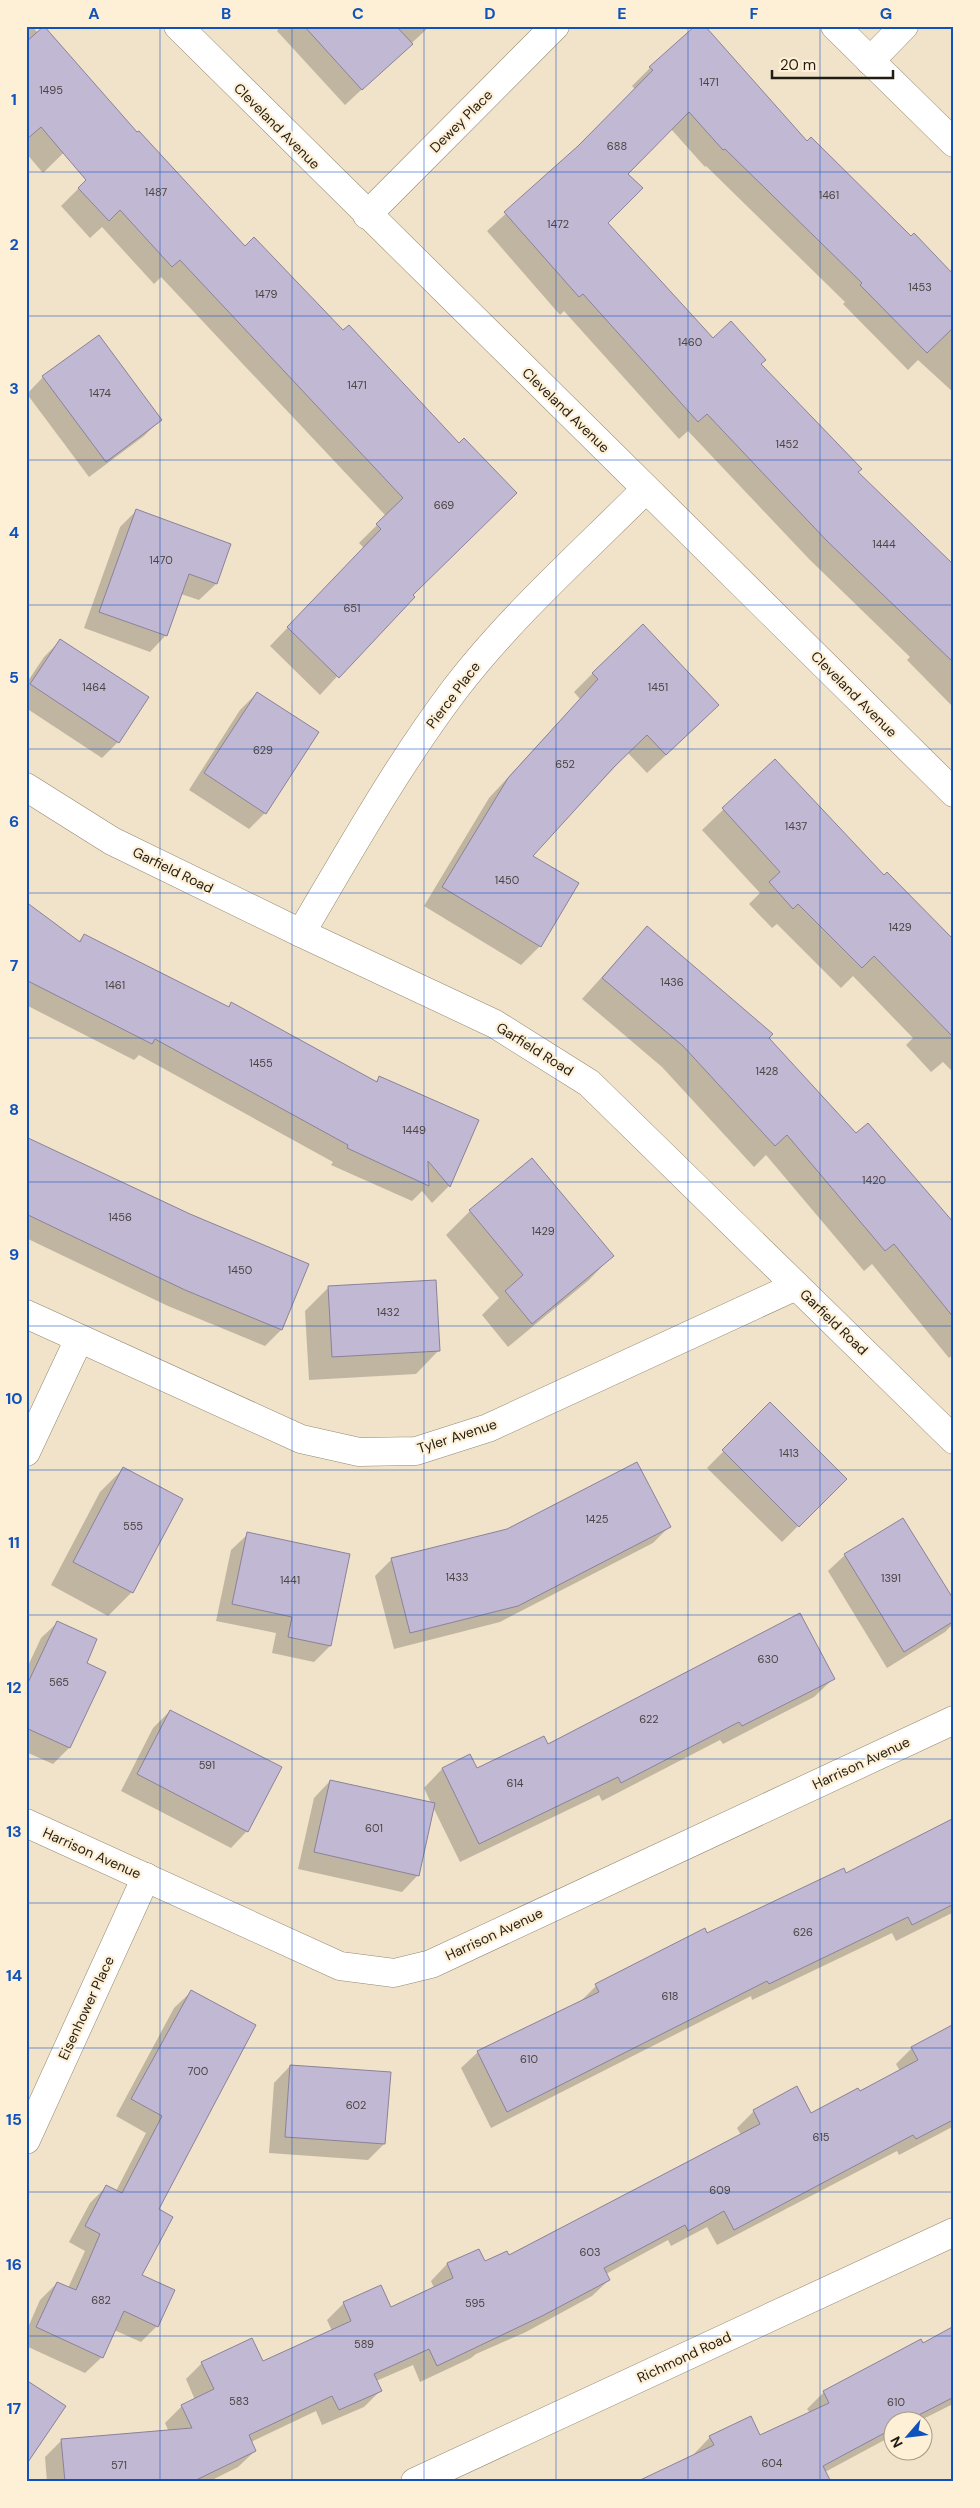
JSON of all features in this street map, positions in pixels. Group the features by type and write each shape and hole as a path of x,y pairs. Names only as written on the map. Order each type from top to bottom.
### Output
{"street":[{"name":"Cleveland Avenue","path":"178,26 367,215 954,793"},
{"name":"Dewey Place","path":"367,215 555,26"},
{"path":"835,26 954,143"},
{"path":"870,60 904,26"},
{"name":"Pierce Place","path":"301,933 388,785 455,690 501,634 646,489"},
{"name":"Garfield Road","path":"26,787 112,841 301,933 495,1024 589,1083 954,1440"},
{"name":"Tyler Avenue","path":"26,1314 301,1439 359,1452 416,1451 488,1428 796,1286"},
{"path":"26,1452 78,1339"},
{"name":"Harrison Avenue","path":"26,1823 340,1966 394,1973 431,1964 954,1720"},
{"name":"Eisenhower Place","path":"26,2140 146,1877"},
{"name":"Richmond Road","path":"414,2482 954,2232"}],"building":[{"path":"44,26 137,132 139,131 245,246 254,237 343,330 349,325 459,443 464,438 517,493 413,595 415,597 339,678 287,627 381,529 376,524 403,498 180,260 172,267 120,210 109,221 78,188 86,180 41,127 26,140 26,42"},
{"path":"304,26 396,26 413,44 362,90"},
{"path":"695,26 705,26 807,141 811,137 911,236 914,233 954,275 954,327 927,353 860,285 862,283 725,149 723,150 689,112 628,174 643,188 608,223 713,338 731,321 766,360 761,364 862,469 858,472 954,565 954,663 827,541 707,414 698,422 583,294 579,297 504,212 578,146 653,70 649,67"},
{"path":"99,335 162,420 106,462 42,376"},
{"path":"136,509 231,544 217,584 189,574 167,636 99,612"},
{"path":"643,624 719,705 666,755 647,735 614,767 533,856 579,883 541,947 442,887 508,778 598,679 592,673"},
{"path":"60,639 149,697 119,743 30,684"},
{"path":"257,692 319,732 266,814 204,773"},
{"path":"775,759 884,875 887,872 954,940 954,1038 874,956 862,968 798,904 793,909 769,882 780,872 722,808"},
{"path":"26,902 80,942 84,934 229,1007 231,1002 377,1082 379,1076 479,1120 450,1187 428,1161 429,1186 347,1148 348,1145 155,1039 152,1044 26,980"},
{"path":"647,926 773,1034 769,1038 856,1133 868,1123 954,1223 954,1318 894,1244 885,1251 787,1135 775,1146 683,1046 602,978"},
{"path":"26,1137 190,1214 309,1264 282,1330 185,1290 26,1214"},
{"path":"532,1158 614,1256 532,1324 505,1291 523,1275 469,1210"},
{"path":"436,1280 440,1351 332,1357 328,1286"},
{"path":"770,1402 847,1479 799,1527 722,1450"},
{"path":"637,1462 671,1527 518,1606 410,1633 391,1558 507,1529"},
{"path":"123,1467 183,1499 133,1593 73,1562"},
{"path":"903,1518 954,1600 954,1621 904,1652 844,1554"},
{"path":"247,1532 350,1554 331,1646 288,1637 292,1617 232,1604"},
{"path":"800,1613 835,1679 742,1726 739,1722 621,1783 618,1777 479,1844 442,1768 470,1754 477,1768 544,1736 548,1744"},
{"path":"57,1621 97,1639 87,1663 106,1672 70,1748 26,1728 26,1687"},
{"path":"170,1710 282,1767 248,1832 137,1774"},
{"path":"330,1780 435,1803 419,1876 314,1852"},
{"path":"954,1818 954,1904 912,1925 908,1917 769,1984 767,1981 507,2112 477,2051 599,1992 595,1984 705,1928 707,1933 844,1868 846,1873"},
{"path":"191,1990 256,2025 159,2209 173,2217 142,2275 175,2290 158,2327 124,2311 103,2358 36,2327 57,2282 76,2290 100,2234 85,2226 106,2185 122,2193 162,2116 131,2099"},
{"path":"954,2024 954,2126 951,2121 916,2139 913,2135 734,2230 724,2211 688,2231 685,2225 604,2268 610,2280 544,2315 437,2366 429,2349 374,2374 382,2391 339,2410 332,2396 249,2435 256,2451 192,2482 65,2482 61,2439 192,2428 181,2405 214,2389 201,2362 252,2338 263,2361 351,2321 343,2302 381,2285 391,2307 453,2278 447,2263 479,2249 485,2261 507,2251 509,2255 760,2124 753,2110 797,2086 811,2113 858,2088 860,2091 918,2060 911,2047"},
{"path":"290,2065 391,2072 385,2144 285,2137"},
{"path":"954,2326 954,2397 929,2410 882,2410 882,2434 823,2466 831,2482 636,2482 714,2445 709,2436 751,2416 760,2435 829,2403 823,2391 921,2339 923,2343"},
{"path":"26,2380 66,2406 26,2465"}]}
